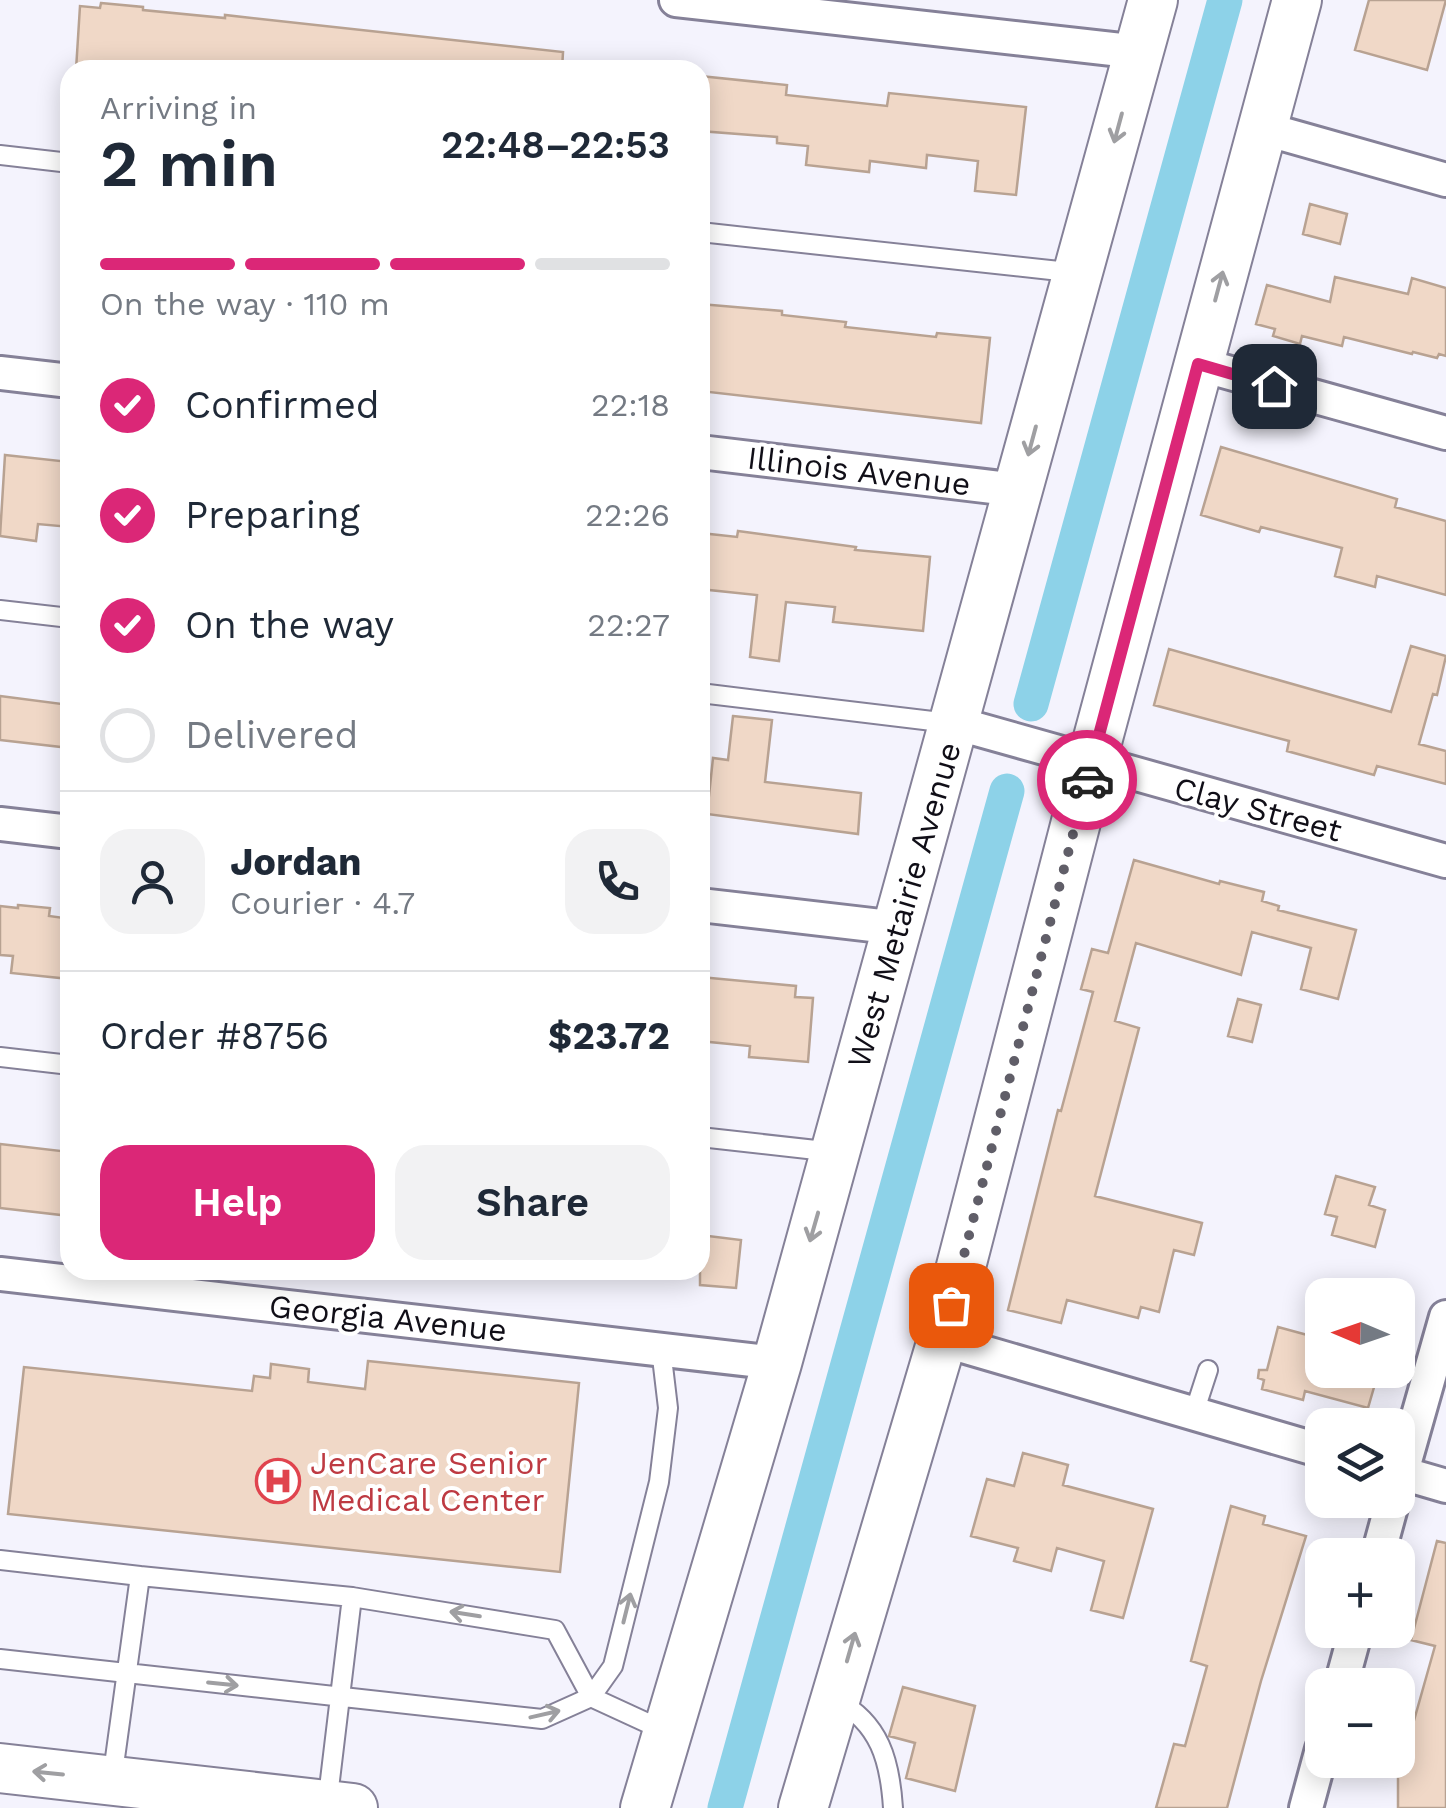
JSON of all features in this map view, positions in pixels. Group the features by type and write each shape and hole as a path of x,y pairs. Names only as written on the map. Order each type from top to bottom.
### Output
{"main road":[{"name":"West Metairie Avenue","path":"645,1808 776,1363 1153,0"},
{"path":"803,1808 942,1340 1091,764 1297,0"},
{"path":"0,1768 340,1807"}],"street":[{"path":"676,0 1139,52"},
{"path":"1262,128 1446,180"},
{"path":"1198,364 1446,434"},
{"path":"0,374 60,380"},
{"name":"Illinois Avenue","path":"710,453 1018,490"},
{"name":"Clay Street","path":"955,723 1446,861"},
{"path":"0,824 60,831"},
{"path":"710,906 898,928"},
{"name":"Georgia Avenue","path":"0,1274 776,1363"},
{"path":"1415,1422 1446,1318"},
{"path":"942,1340 1305,1445"},
{"path":"1415,1484 1446,1486"},
{"path":"1306,1808 1314,1778"}],"lane":[{"path":"0,155 60,161"},
{"path":"710,233 1078,273"},
{"path":"0,610 60,617"},
{"path":"710,694 955,723"},
{"path":"0,1057 60,1064"},
{"path":"710,1138 835,1152"},
{"path":"0,1660 542,1719 592,1697 613,1666 658,1482 668,1408 661,1349"},
{"path":"1194,1413 1208,1370"},
{"path":"0,1560 352,1597 554,1630 592,1697 667,1732"},
{"path":"112,1781 140,1576"},
{"path":"340,1807 340,1696 352,1597"},
{"path":"835,1700 856,1710 870,1724 884,1756 893,1808"}],"building":[{"path":"1369,0 1446,0 1427,70 1355,50"},
{"path":"101,3 563,52 563,60 77,60 80,6 100,8"},
{"path":"710,77 787,85 786,95 887,106 889,93 1026,107 1016,195 975,191 978,161 927,155 926,168 870,161 869,172 806,165 808,146 777,143 777,137 710,132"},
{"path":"1310,204 1347,214 1340,244 1303,234"},
{"path":"1335,277 1408,294 1412,278 1446,288 1446,356 1412,354 1344,337 1342,346 1302,336 1300,344 1273,336 1275,329 1256,324 1267,285 1330,302"},
{"path":"710,305 782,311 782,315 846,322 845,327 936,337 937,333 990,338 981,423 710,392"},
{"path":"1221,447 1397,499 1395,507 1446,521 1446,595 1377,576 1375,587 1335,576 1342,548 1261,527 1259,532 1201,515"},
{"path":"5,455 60,461 60,526 38,524 36,541 0,536"},
{"path":"738,531 856,547 855,550 930,557 923,631 833,622 835,607 786,602 779,661 750,657 757,595 710,590 710,534 737,537"},
{"path":"1411,646 1446,656 1419,744 1446,751 1446,784 1377,766 1374,775 1287,751 1289,741 1154,705 1169,649 1391,712"},
{"path":"0,696 60,704 60,747 0,740"},
{"path":"733,716 772,720 765,782 861,793 858,834 710,814 713,758 728,760"},
{"path":"1134,860 1264,892 1262,901 1279,906 1278,910 1356,930 1338,999 1301,989 1311,948 1252,932 1241,975 1136,943 1115,1021 1139,1028 1095,1196 1202,1223 1194,1255 1174,1250 1159,1312 1141,1307 1138,1318 1067,1300 1061,1323 1008,1310 1058,1110 1061,1111 1093,992 1081,989 1092,949 1108,953"},
{"path":"0,906 50,908 49,916 60,917 60,978 11,973 13,956 0,955"},
{"path":"710,978 796,986 795,997 813,998 808,1062 749,1057 750,1046 710,1042"},
{"path":"1238,999 1261,1005 1252,1042 1228,1036"},
{"path":"0,1144 60,1151 60,1215 0,1208"},
{"path":"1336,1176 1375,1187 1369,1205 1385,1210 1375,1247 1332,1235 1337,1217 1325,1214"},
{"path":"710,1236 741,1240 736,1288 700,1285 700,1280 710,1280"},
{"path":"1278,1327 1305,1334 1305,1388 1374,1388 1368,1408 1305,1391 1303,1400 1262,1389 1264,1380 1258,1378 1259,1370 1267,1370"},
{"path":"368,1361 579,1383 560,1572 8,1514 24,1367 252,1391 254,1376 270,1378 271,1364 309,1369 308,1382 365,1389"},
{"path":"1023,1453 1068,1465 1063,1485 1153,1509 1123,1618 1091,1610 1104,1561 1057,1548 1051,1571 1014,1561 1018,1548 971,1536 987,1479 1014,1486"},
{"path":"1231,1506 1265,1516 1263,1524 1306,1536 1227,1808 1156,1808 1174,1744 1185,1746 1207,1666 1191,1661"},
{"path":"1437,1541 1446,1543 1446,1808 1398,1808 1398,1778 1415,1778 1415,1717 1435,1646 1415,1641 1415,1625"},
{"path":"903,1687 975,1706 955,1791 906,1778 915,1743 889,1736"}],"waterway":[{"path":"1031,704 1225,0"},
{"path":"725,1808 1007,791"}],"way so far":[{"path":"951,1305 1087,780"}],"place":[{"name":"JenCare Senior Medical Center","path":"278,1481"}],"route":[{"path":"1087,780 1198,364 1274,386"}]}
